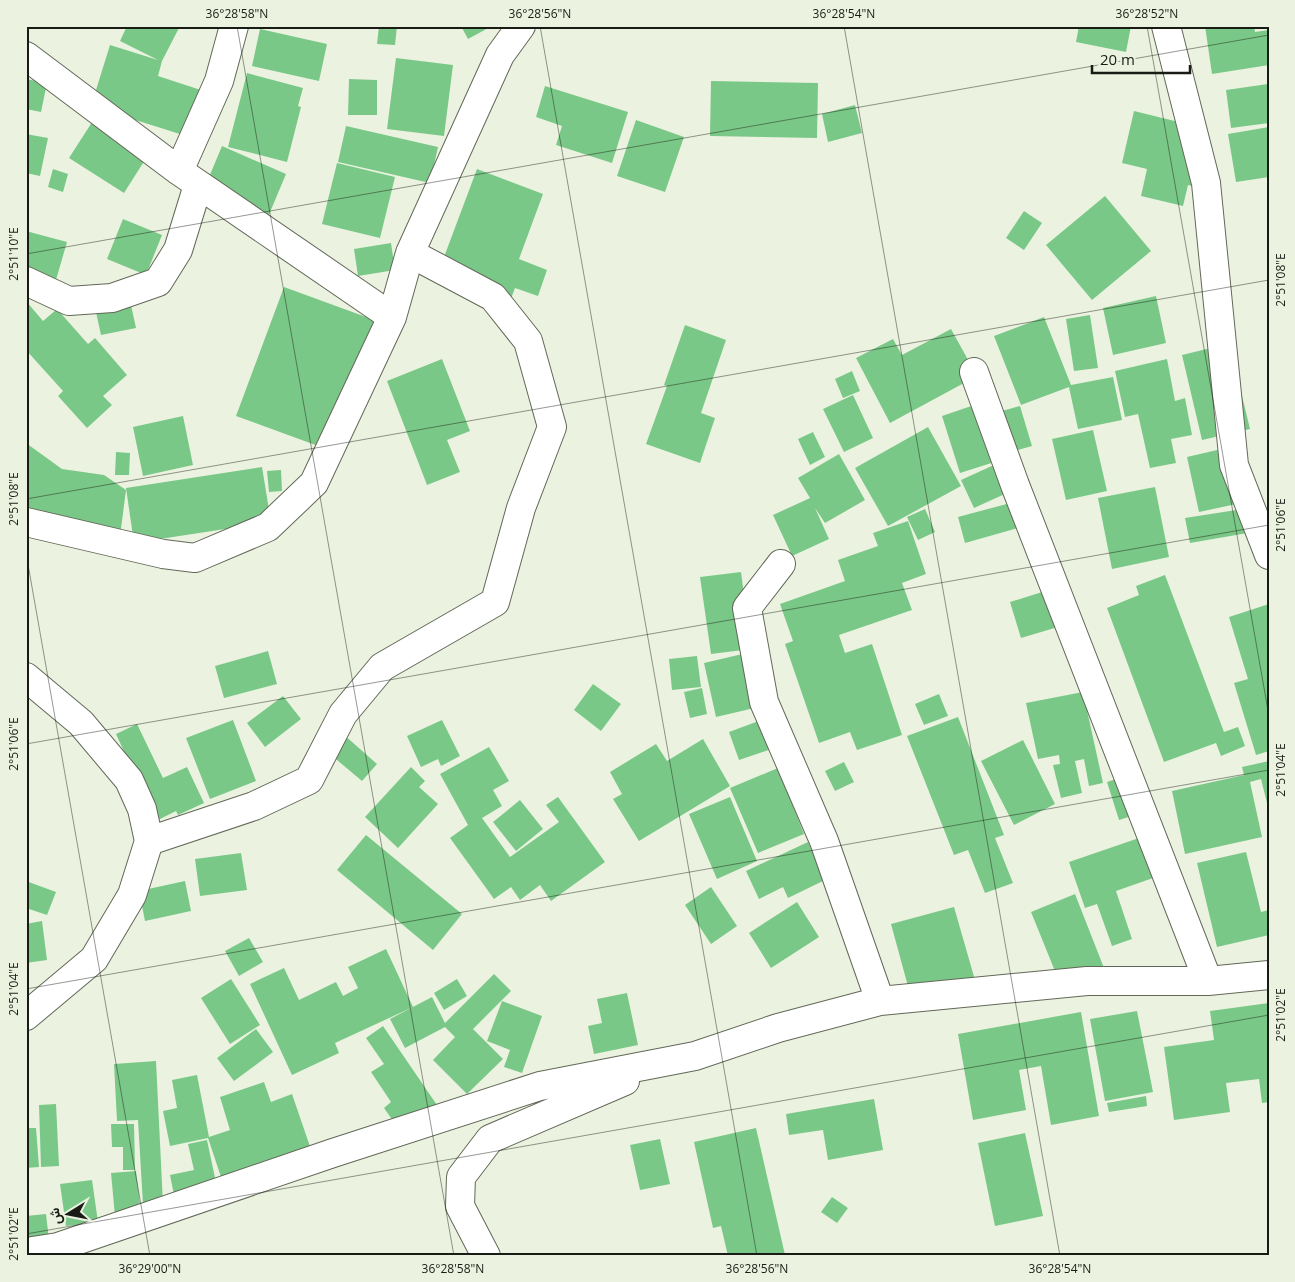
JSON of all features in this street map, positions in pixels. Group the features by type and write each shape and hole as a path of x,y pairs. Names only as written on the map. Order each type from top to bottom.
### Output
{"street":[{"path":"26,281 69,301 112,298 158,282 178,250 189,178 220,81 234,26"},
{"path":"26,522 163,554 195,558 268,527 314,483 392,317 410,253 500,55 521,26"},
{"path":"1166,26 1206,184 1234,465 1269,555"},
{"path":"26,56 189,178 392,317"},
{"path":"149,841 254,806 309,780 343,714 382,668 495,602 521,508 552,427 528,341 493,297 410,253"},
{"path":"974,372 1018,494 1208,981"},
{"path":"782,564 747,608 764,702 824,840 880,1001"},
{"path":"26,677 81,723 129,780 142,809 149,841 132,896 94,959 26,1016"},
{"path":"26,1252 58,1247 333,1153 540,1086 695,1056 778,1028 880,1001 1087,981 1208,981 1269,975"},
{"path":"486,1256 460,1206 461,1177 490,1139 668,1062"}],"building":[{"path":"127,26 175,26 179,28 162,61 158,76 216,95 202,141 91,106 110,45 158,60 120,41"},
{"path":"379,26 397,26 395,45 377,44"},
{"path":"461,26 492,26 468,39"},
{"path":"1079,26 1131,26 1126,52 1076,42"},
{"path":"1205,26 1254,26 1255,32 1269,30 1269,65 1212,74"},
{"path":"260,29 327,44 319,81 252,66"},
{"path":"396,58 453,65 444,136 387,129"},
{"path":"247,73 303,88 298,106 301,107 287,162 228,147"},
{"path":"26,79 47,83 41,112 26,109"},
{"path":"349,79 377,80 377,115 348,115"},
{"path":"711,81 818,83 817,138 710,136"},
{"path":"1268,84 1269,123 1231,128 1226,90"},
{"path":"545,86 628,112 612,163 556,145 562,126 536,117"},
{"path":"855,105 862,133 828,142 822,114"},
{"path":"1134,111 1199,127 1204,189 1188,185 1183,206 1141,196 1147,169 1122,163"},
{"path":"96,116 150,152 124,193 69,158"},
{"path":"636,120 684,137 665,192 617,176"},
{"path":"346,126 438,147 430,183 338,162"},
{"path":"1269,127 1269,177 1236,182 1228,134"},
{"path":"26,134 48,138 40,176 26,173"},
{"path":"222,146 286,174 263,229 199,201"},
{"path":"337,163 395,177 380,238 322,224"},
{"path":"53,169 68,174 63,192 48,187"},
{"path":"477,169 543,194 519,259 547,270 538,296 515,288 510,301 438,273"},
{"path":"1105,196 1151,251 1092,300 1046,245"},
{"path":"1024,211 1042,223 1024,250 1006,238"},
{"path":"123,219 162,235 146,275 107,259"},
{"path":"26,231 67,242 56,280 26,271"},
{"path":"391,243 395,270 358,276 354,249"},
{"path":"284,287 377,321 329,450 236,416"},
{"path":"129,296 136,328 101,335 94,303"},
{"path":"1156,296 1166,343 1113,355 1103,308"},
{"path":"26,301 43,321 57,309 88,344 95,338 127,375 103,396 112,405 87,428 58,396 63,391 26,350"},
{"path":"1090,315 1098,368 1074,371 1066,319"},
{"path":"1044,317 1071,385 1113,377 1122,420 1078,429 1069,387 1021,405 994,336"},
{"path":"685,325 726,340 701,413 715,418 700,463 646,444 667,386 664,385"},
{"path":"951,329 977,376 890,423 856,358 893,339 902,355"},
{"path":"1219,346 1238,379 1250,429 1202,440 1182,355"},
{"path":"442,359 470,431 447,440 460,472 427,485 387,381"},
{"path":"1167,359 1175,401 1185,398 1192,435 1171,439 1176,463 1150,468 1138,414 1125,417 1115,371"},
{"path":"852,371 860,391 843,398 835,379"},
{"path":"853,395 873,438 844,452 823,409"},
{"path":"986,401 1004,459 960,473 942,416"},
{"path":"1020,406 1032,446 1014,451 1002,411"},
{"path":"183,416 193,465 143,476 133,427"},
{"path":"928,427 961,486 888,526 855,468"},
{"path":"1093,430 1107,491 1066,500 1052,439"},
{"path":"813,432 825,457 810,465 798,439"},
{"path":"26,443 62,469 104,475 126,490 119,544 26,515"},
{"path":"1243,444 1255,500 1199,512 1187,457"},
{"path":"116,452 130,453 129,475 115,475"},
{"path":"839,454 865,500 825,523 815,508 829,539 792,556 773,515 810,498 798,478"},
{"path":"1007,459 1020,487 974,508 961,480"},
{"path":"262,467 271,522 134,543 126,488"},
{"path":"281,470 282,491 269,492 267,471"},
{"path":"1155,487 1169,557 1112,569 1098,498"},
{"path":"1025,499 1032,524 965,543 958,517"},
{"path":"1262,506 1265,530 1190,543 1185,518"},
{"path":"925,509 935,532 918,540 907,517"},
{"path":"908,521 926,574 902,583 912,610 839,635 845,653 872,644 902,735 857,750 850,732 819,743 785,644 793,641 780,604 845,581 838,560 878,546 873,533"},
{"path":"741,572 751,649 711,654 700,577"},
{"path":"1165,575 1224,732 1238,727 1245,746 1221,756 1216,743 1164,762 1107,608 1139,595 1136,586"},
{"path":"1058,587 1068,624 1021,638 1010,602"},
{"path":"1269,604 1269,751 1256,755 1234,683 1248,679 1229,617"},
{"path":"268,651 277,684 224,698 215,666"},
{"path":"751,652 763,706 716,717 704,663"},
{"path":"697,656 701,687 672,690 669,659"},
{"path":"593,684 621,704 601,731 574,710"},
{"path":"702,688 707,714 690,718 684,692"},
{"path":"1083,692 1103,783 1089,786 1084,759 1075,761 1082,793 1061,798 1053,765 1060,764 1059,755 1038,759 1026,703"},
{"path":"939,694 948,716 924,725 915,704"},
{"path":"283,696 301,719 265,747 247,723"},
{"path":"958,717 1004,835 995,838 1013,883 985,893 968,850 954,855 907,736"},
{"path":"767,718 777,747 739,760 729,732"},
{"path":"233,720 256,781 210,799 186,738"},
{"path":"442,720 460,756 441,766 438,759 421,767 407,736"},
{"path":"137,724 163,778 187,767 204,803 178,815 176,811 156,821 116,734"},
{"path":"334,726 377,764 362,781 318,744"},
{"path":"703,739 730,786 639,841 613,799 622,794 610,772 656,744 667,761"},
{"path":"1023,740 1055,804 1014,825 981,761"},
{"path":"489,747 509,781 493,790 502,806 482,818 510,857 559,822 546,805 558,797 605,862 551,901 540,885 520,900 511,887 494,899 450,838 468,825 440,774"},
{"path":"1269,761 1269,802 1267,803 1261,779 1250,782 1262,837 1185,854 1172,791 1244,775 1242,767"},
{"path":"844,762 854,782 835,791 825,771"},
{"path":"411,767 425,781 419,787 438,804 398,848 365,817"},
{"path":"778,768 804,834 758,853 730,788"},
{"path":"1128,775 1141,813 1119,820 1107,782"},
{"path":"730,797 757,861 717,879 689,814"},
{"path":"520,800 543,829 516,851 493,822"},
{"path":"366,835 462,914 433,950 337,870"},
{"path":"1139,838 1153,878 1116,891 1132,939 1112,946 1097,904 1085,908 1069,862"},
{"path":"808,842 825,880 788,898 783,887 759,899 746,871"},
{"path":"1246,852 1261,912 1269,910 1269,935 1217,947 1197,863"},
{"path":"241,853 247,890 200,896 195,859"},
{"path":"26,881 56,892 47,915 26,908"},
{"path":"185,881 191,911 145,921 139,891"},
{"path":"711,887 737,926 711,944 685,905"},
{"path":"1075,894 1104,968 1061,986 1031,912"},
{"path":"797,902 819,937 771,968 749,933"},
{"path":"954,907 977,987 912,1001 891,924"},
{"path":"42,921 47,960 26,963 26,924"},
{"path":"249,938 263,962 239,976 225,951"},
{"path":"386,949 413,1007 335,1043 339,1053 292,1075 250,984 284,968 299,1000 336,982 343,996 358,988 348,967"},
{"path":"494,974 511,991 473,1029 503,1059 467,1094 433,1060 455,1037 445,1027 405,1048 390,1019 432,997 445,1023"},
{"path":"231,979 260,1025 230,1044 201,998"},
{"path":"457,979 467,996 444,1010 434,993"},
{"path":"627,993 638,1045 594,1054 588,1026 602,1023 597,999"},
{"path":"502,1001 542,1016 522,1073 504,1067 510,1050 487,1041"},
{"path":"1269,1003 1269,1102 1262,1103 1259,1079 1226,1083 1230,1112 1174,1120 1164,1047 1214,1040 1210,1011"},
{"path":"1137,1011 1153,1092 1105,1101 1090,1019"},
{"path":"1081,1012 1099,1116 1051,1125 1041,1066 1019,1070 1026,1110 973,1120 958,1034"},
{"path":"383,1026 437,1105 400,1131 384,1108 391,1102 371,1072 384,1064 366,1038"},
{"path":"256,1029 273,1052 234,1081 217,1058"},
{"path":"156,1061 163,1204 143,1205 138,1120 117,1121 114,1064"},
{"path":"197,1075 209,1137 230,1130 220,1097 264,1082 271,1102 292,1094 316,1164 221,1177 208,1138 170,1146 163,1111 177,1108 172,1080"},
{"path":"1146,1096 1147,1106 1109,1112 1107,1103"},
{"path":"874,1099 883,1150 828,1160 823,1130 789,1135 786,1114"},
{"path":"56,1104 59,1166 41,1167 39,1105"},
{"path":"111,1124 134,1124 135,1170 123,1170 123,1147 112,1147"},
{"path":"26,1128 36,1128 39,1167 26,1168"},
{"path":"756,1128 785,1255 728,1256 721,1226 713,1228 694,1142"},
{"path":"1025,1133 1043,1216 995,1226 978,1143"},
{"path":"660,1139 670,1184 640,1190 630,1145"},
{"path":"207,1140 218,1192 175,1200 170,1175 194,1170 188,1144"},
{"path":"136,1171 141,1213 115,1216 111,1173"},
{"path":"92,1180 98,1222 66,1226 60,1184"},
{"path":"832,1197 848,1208 837,1223 821,1212"},
{"path":"46,1214 49,1240 29,1243 28,1234 26,1235 26,1216"}]}
